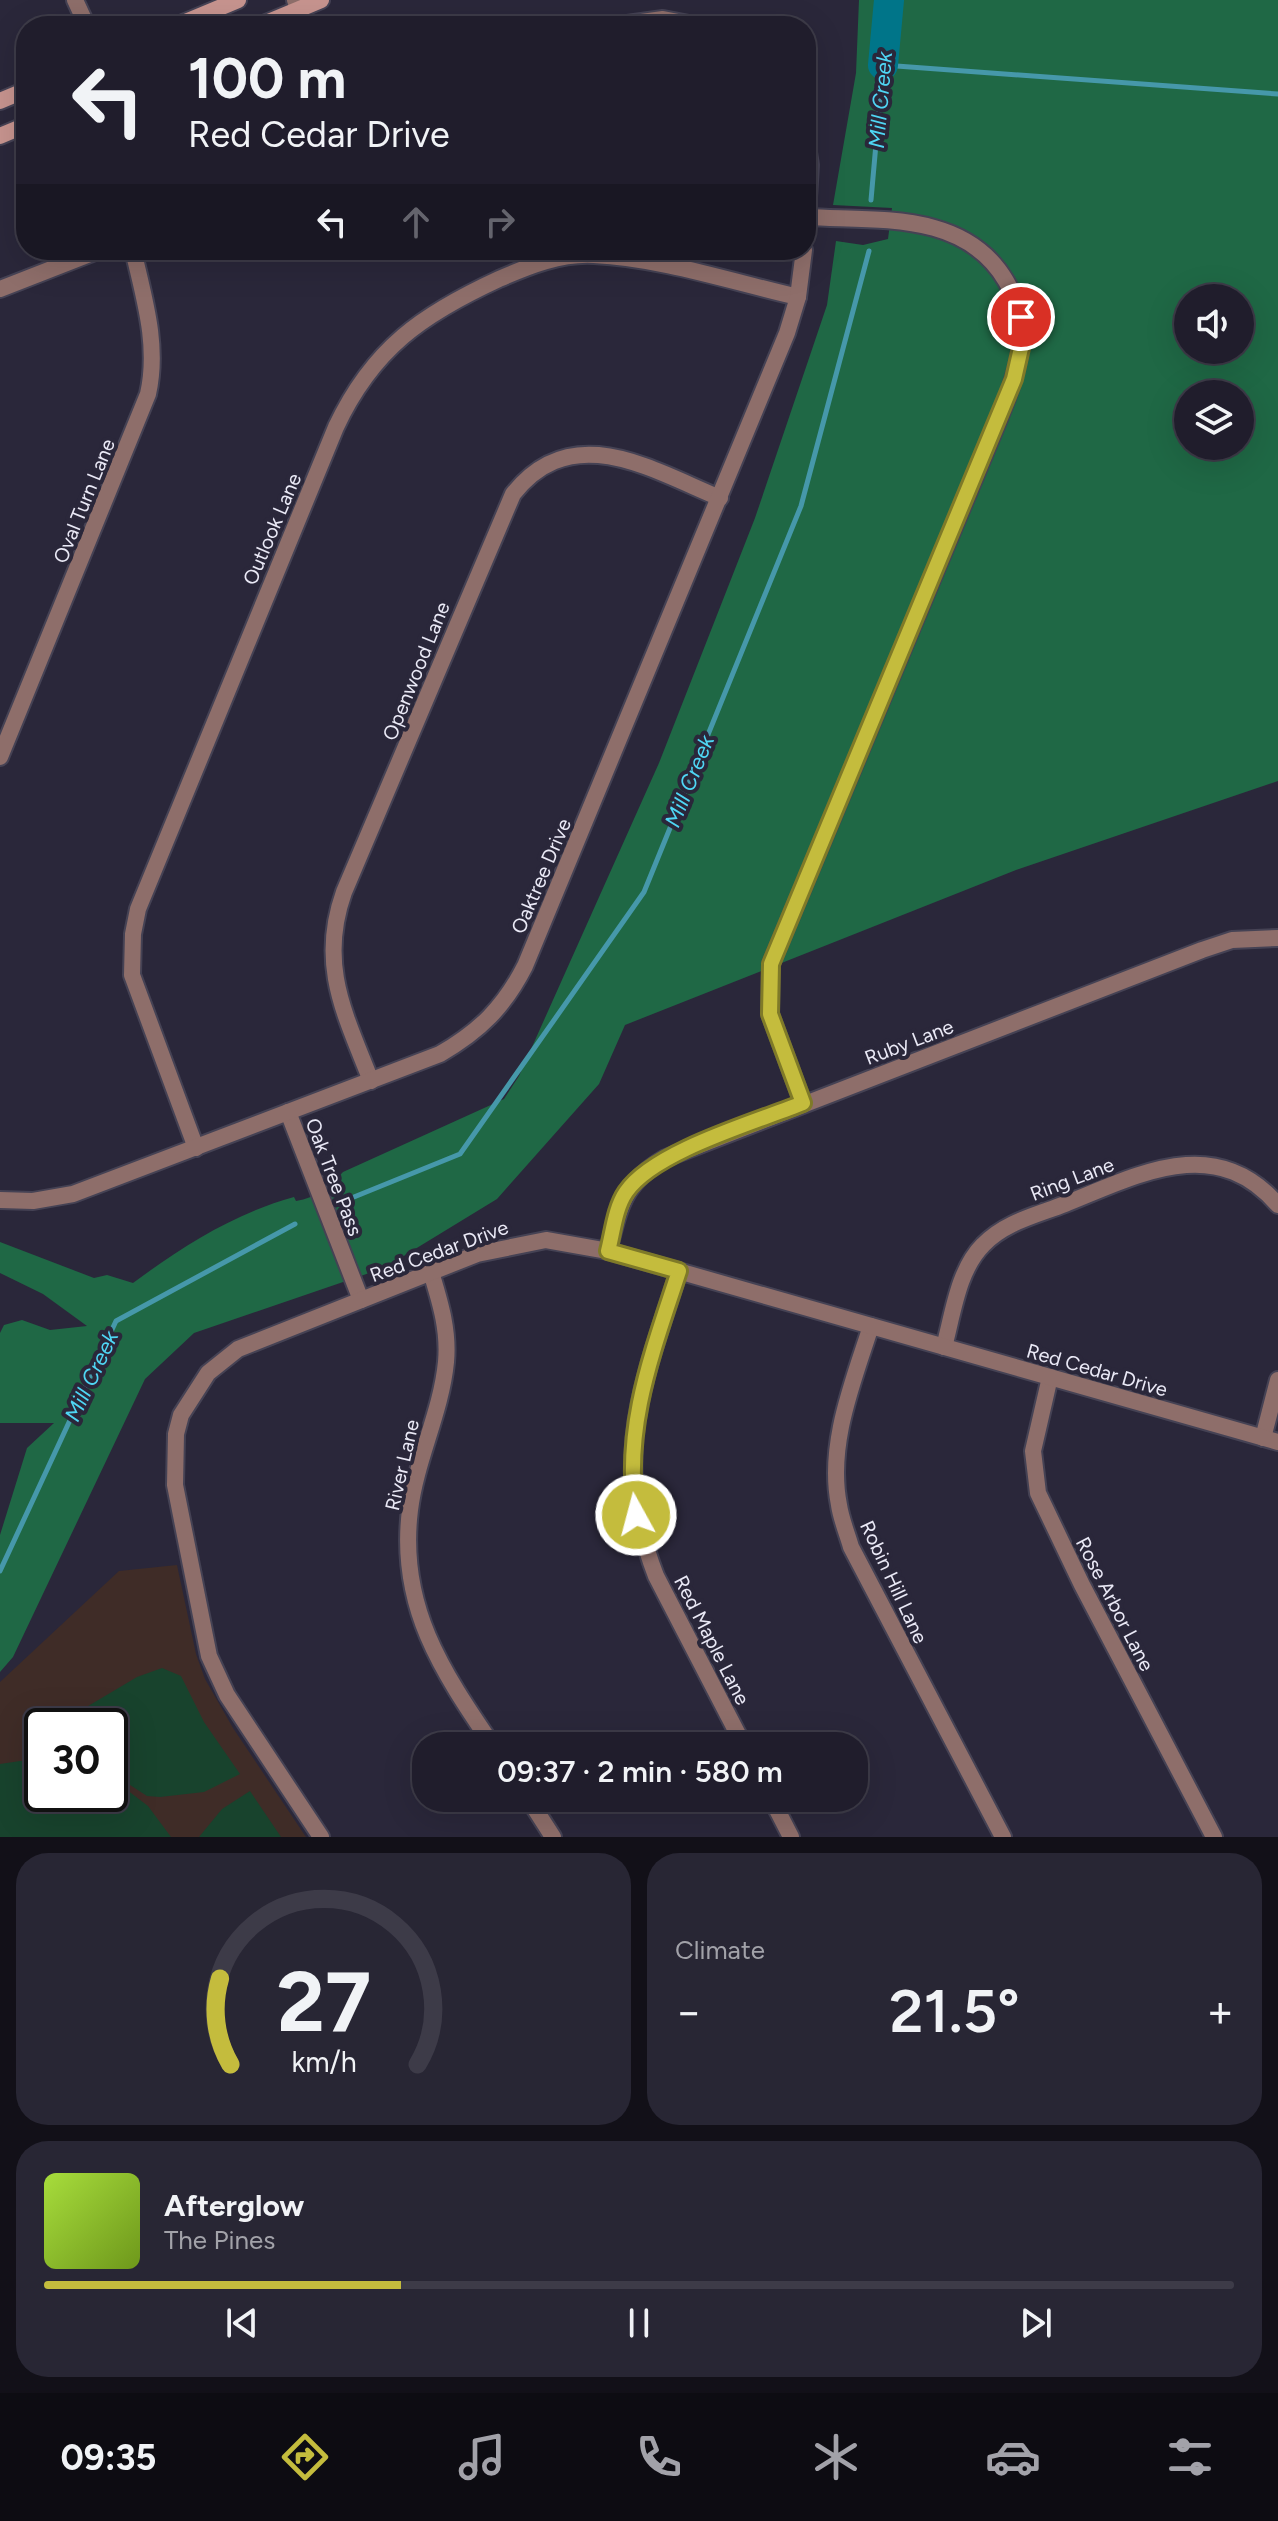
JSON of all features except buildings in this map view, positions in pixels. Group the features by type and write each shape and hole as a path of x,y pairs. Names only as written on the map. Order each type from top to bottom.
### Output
{"main road":[{"path":"200,16 238,0"},
{"path":"299,12 321,0"}],"street":[{"path":"803,1103 770,1014 768,981 774,953 984,455 1014,379 1023,329 1014,295 999,270 976,245 957,234 927,226 816,223"},
{"path":"0,289 74,260"},
{"name":"Oval Turn Lane","path":"0,757 148,394 153,357 151,328 135,260"},
{"name":"Outlook Lane","path":"196,1148 132,975 133,934 138,909 330,441 360,383 387,349 409,328 449,302 551,260"},
{"name":"Outlook Lane","path":"632,260 798,297"},
{"name":"Oaktree Drive","path":"0,1200 33,1201 73,1194 196,1148 440,1054 468,1038 497,1012 511,992 720,498 798,297 803,260"},
{"name":"Openwood Lane","path":"371,1081 334,981 332,934 344,892 513,494 544,466 561,458 594,453 642,466 720,498"},
{"name":"Ruby Lane","path":"608,1251 624,1195 648,1169 803,1103 1202,950 1232,940 1278,938"},
{"name":"Oak Tree Pass","path":"288,1112 361,1300"},
{"name":"Ring Lane","path":"944,1347 971,1261 983,1245 1021,1220 1160,1168 1198,1163 1238,1173 1278,1205"},
{"name":"Red Cedar Drive","path":"321,1837 227,1695 209,1656 175,1485 175,1447 181,1415 191,1396 222,1360 264,1337 477,1254 529,1241 572,1243 1270,1440"},
{"name":"Red Maple Lane","path":"679,1271 634,1428 632,1484 642,1537 656,1576 737,1732"},
{"name":"River Lane","path":"431,1272 443,1310 446,1361 410,1507 410,1582 430,1647 484,1732"},
{"name":"Robin Hill Lane","path":"871,1326 840,1437 836,1481 839,1505 851,1547 871,1588 1003,1837"},
{"name":"Rose Arbor Lane","path":"1050,1377 1033,1451 1038,1493 1082,1585 1214,1837"},
{"path":"1270,1440 1278,1380"},
{"path":"537,1812 553,1837"},
{"path":"778,1812 791,1837"}],"shaded area":[{"path":"177,1565 196,1654 205,1679 233,1728 306,1837 0,1837 0,1682 119,1571"}],"green space":[{"path":"859,0 1278,0 1278,781 1016,870 625,1025 599,1084 497,1199 384,1268 194,1333 145,1379 13,1657 0,1672 0,1535 27,1448 54,1423 0,1423 0,1333 4,1325 22,1320 50,1330 87,1326 43,1294 0,1273 0,1242 94,1278 107,1275 133,1283 171,1256 229,1222 294,1197 296,1201 310,1197 343,1172 504,1099 519,1076 659,763 755,518 827,305 836,241 863,245 888,239 892,208 833,205 856,73"},
{"path":"162,1668 181,1676 204,1722 240,1774 204,1792 160,1797 147,1796 128,1784 128,1708 85,1708 137,1677"},
{"path":"24,1761 24,1812 128,1812 128,1791 148,1806 171,1837 0,1837 0,1764"},
{"path":"250,1791 281,1837 199,1837 222,1809"}],"waterway":[{"name":"Mill Creek","path":"883,65 889,0"},
{"path":"871,200 883,65 1278,94"},
{"name":"Mill Creek","path":"349,1199 460,1154 644,892 801,506 869,251"},
{"name":"Mill Creek","path":"0,1571 116,1321 295,1224"}],"route":[{"path":"636,1515 631,1458 634,1428 679,1271 608,1251 617,1214 624,1195 635,1181 666,1158 803,1103 780,1049 770,1014 768,981 771,964 1014,379 1021,348 1021,317"}]}
